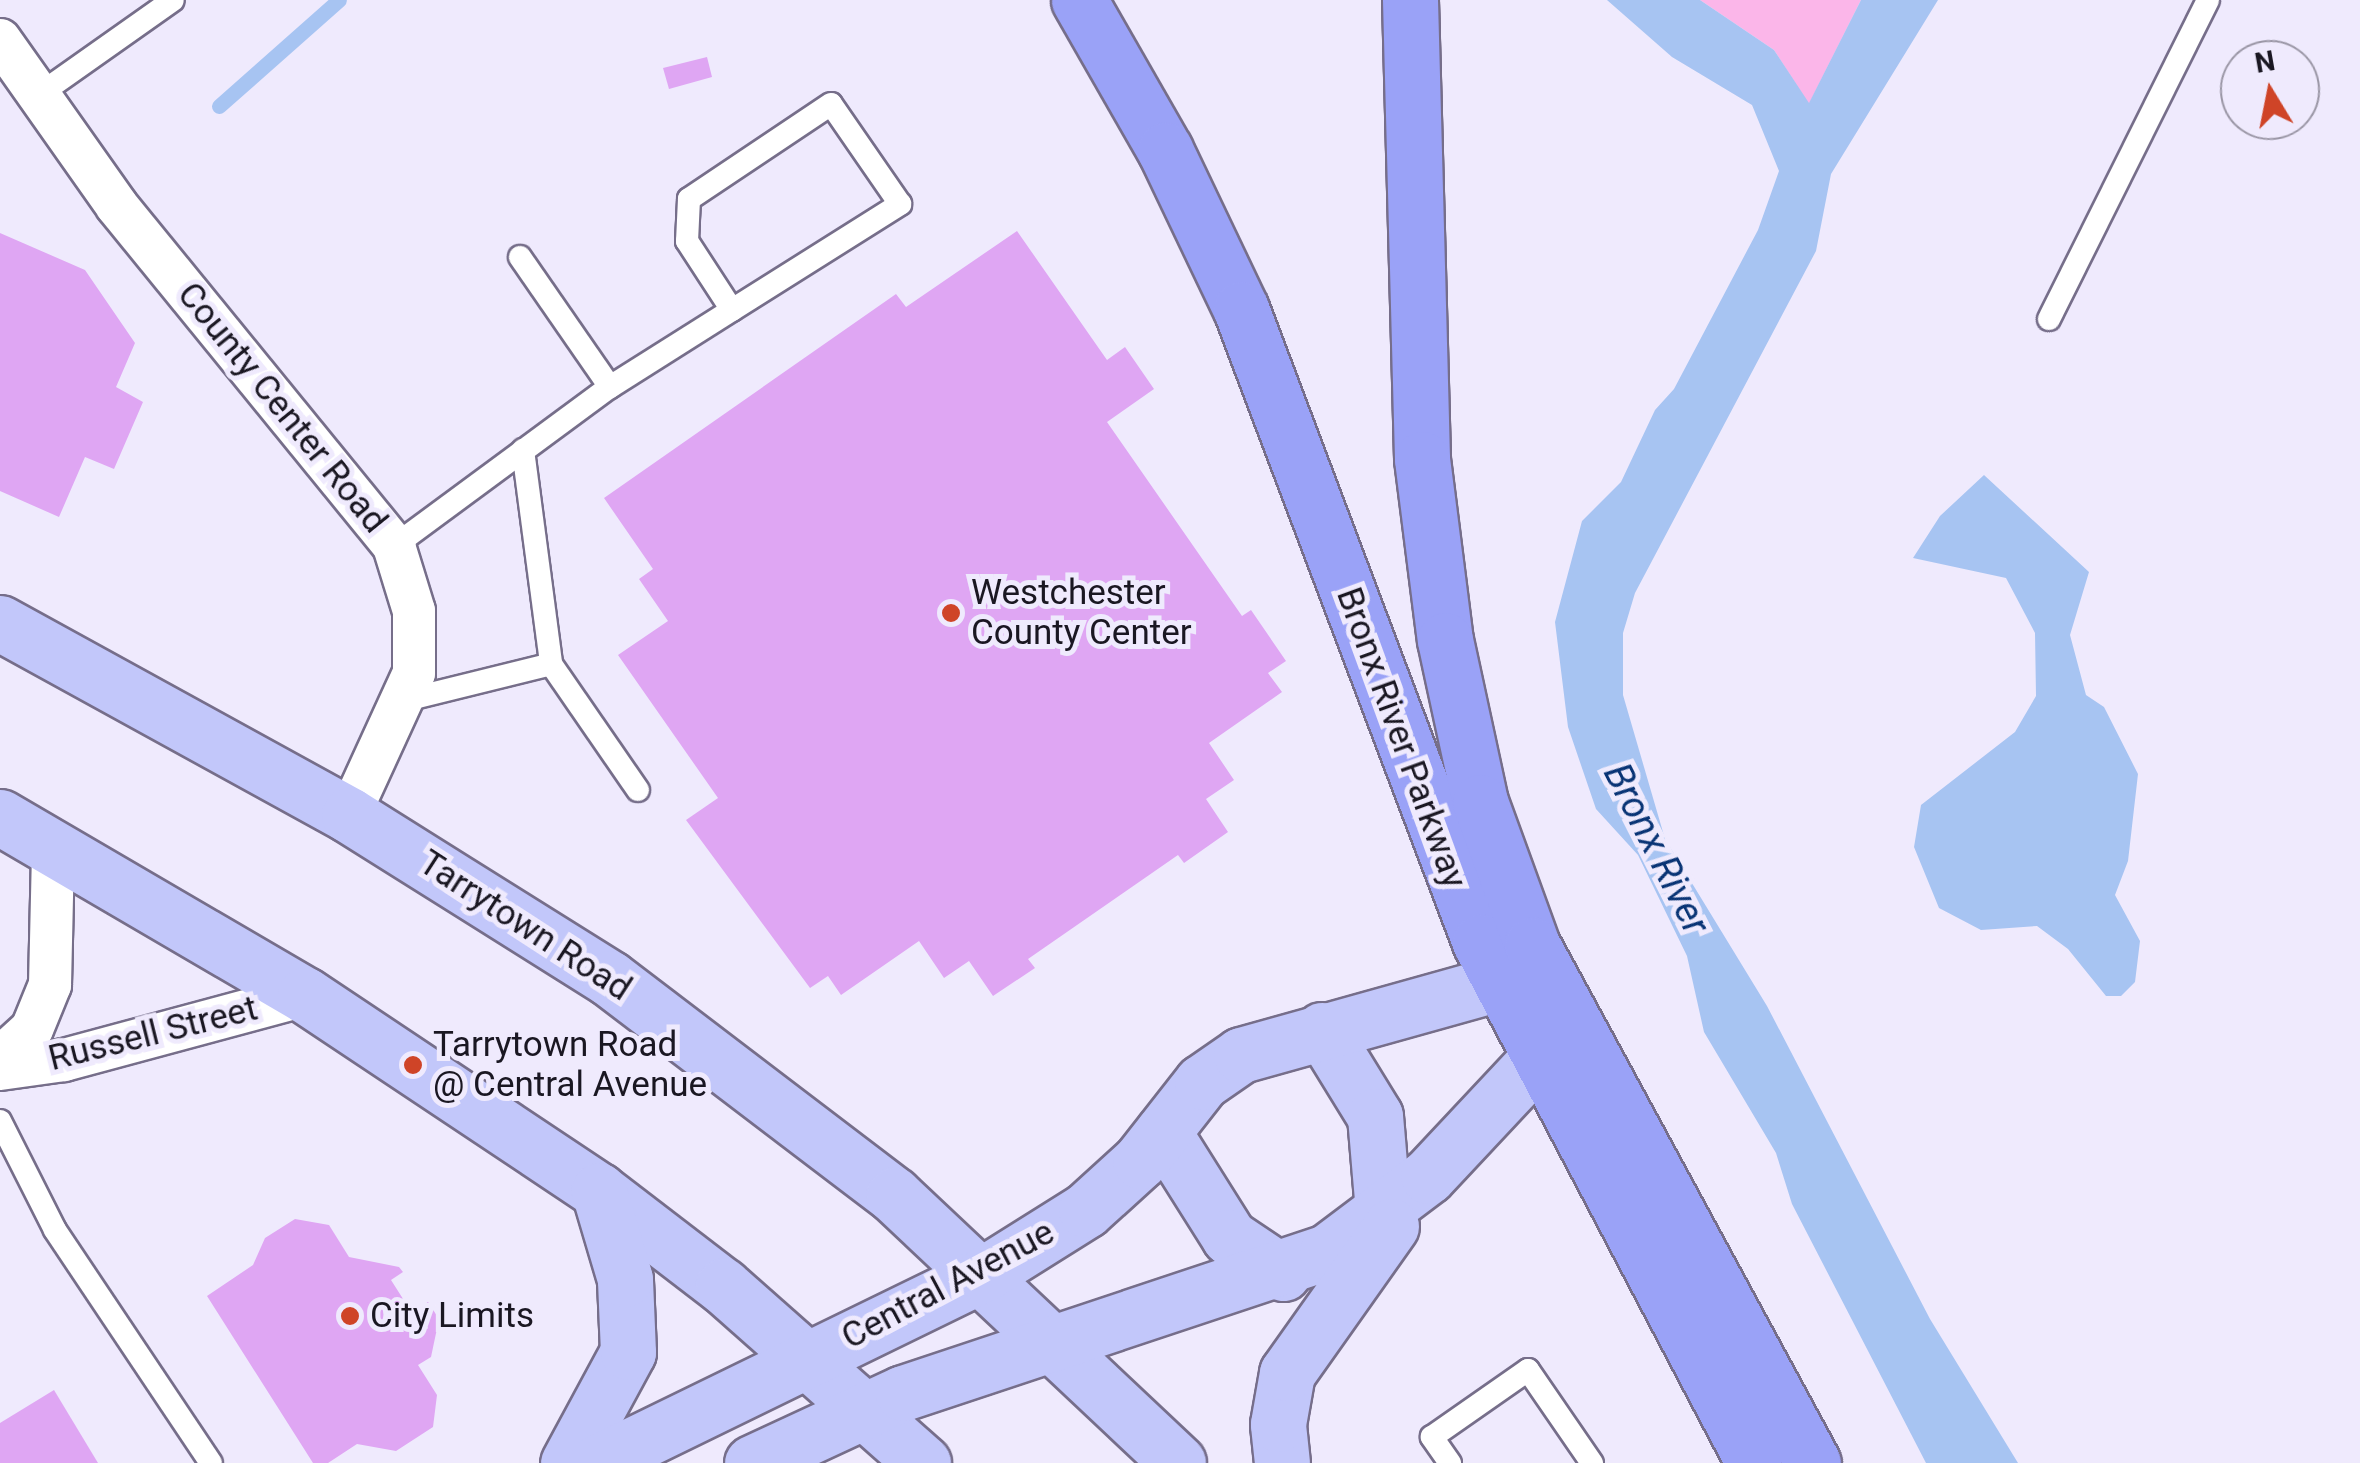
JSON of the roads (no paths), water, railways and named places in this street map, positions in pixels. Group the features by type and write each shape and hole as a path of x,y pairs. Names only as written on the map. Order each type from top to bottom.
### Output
{"highway":[{"name":"Bronx River Parkway","path":"1078,0 1165,150 1241,309 1442,854 1524,979 1572,1021 1813,1463"},
{"name":"Bronx River Parkway","path":"1410,0 1414,327 1432,547 1480,802 1524,979 1536,1062 1754,1463"}],"main road":[{"name":"Tarrytown Road","path":"0,623 350,815 548,938 752,1081 984,1274 1178,1463"},
{"path":"0,817 305,995 599,1191 808,1358 922,1463"},
{"name":"Central Avenue","path":"596,1463 984,1274 1086,1210 1219,1067 1322,1030 1524,979"},
{"name":"Central Avenue","path":"752,1463 863,1408 1284,1273 1382,1212 1428,1176 1572,1021"},
{"path":"1322,1030 1375,1116 1382,1212"},
{"path":"1162,1132 1229,1238 1284,1273"},
{"path":"1282,1463 1278,1424 1288,1373 1428,1176"},
{"path":"568,1463 628,1352 625,1279 599,1191"}],"street":[{"name":"County Center Road","path":"0,40 37,96 394,546 414,611 406,700 350,815"},
{"name":"Russell Street","path":"0,1058 32,1029 50,985 53,848"},
{"name":"Russell Street","path":"0,1069 64,1060 305,995"}],"lane":[{"path":"37,96 172,0"},
{"path":"2048,319 2154,94 2208,0"},
{"path":"394,546 610,386 732,310 900,204 831,104 689,199 687,241 732,310"},
{"path":"520,257 610,386"},
{"path":"523,450 551,664 638,790"},
{"path":"406,700 551,664"},
{"path":"0,1121 55,1230 211,1463"},
{"path":"1450,1463 1432,1438 1528,1370 1592,1463"}],"water":[{"name":"Bronx River","path":"1607,0 1700,0 1774,50 1809,103 1861,0 1938,0 1831,174 1816,251 1635,593 1623,633 1623,695 1665,839 1767,1006 1930,1319 2018,1463 1926,1463 1792,1204 1776,1153 1704,1032 1687,956 1638,855 1596,809 1568,727 1555,622 1582,521 1621,482 1655,410 1674,389 1758,230 1779,171 1752,105 1672,57"},
{"path":"1984,475 2089,572 2070,635 2086,695 2104,707 2138,774 2128,861 2115,895 2140,941 2135,982 2121,996 2106,996 2068,949 2037,926 1981,930 1939,908 1914,847 1921,805 2015,732 2036,696 2035,633 2006,578 1913,558 1940,516"}],"waterway":[{"path":"219,106 339,0"}],"place":[{"name":"Westchester County Center","path":"951,613"},
{"name":"Tarrytown Road @ Central Avenue","path":"413,1065"},
{"name":"City Limits","path":"350,1316"}]}
